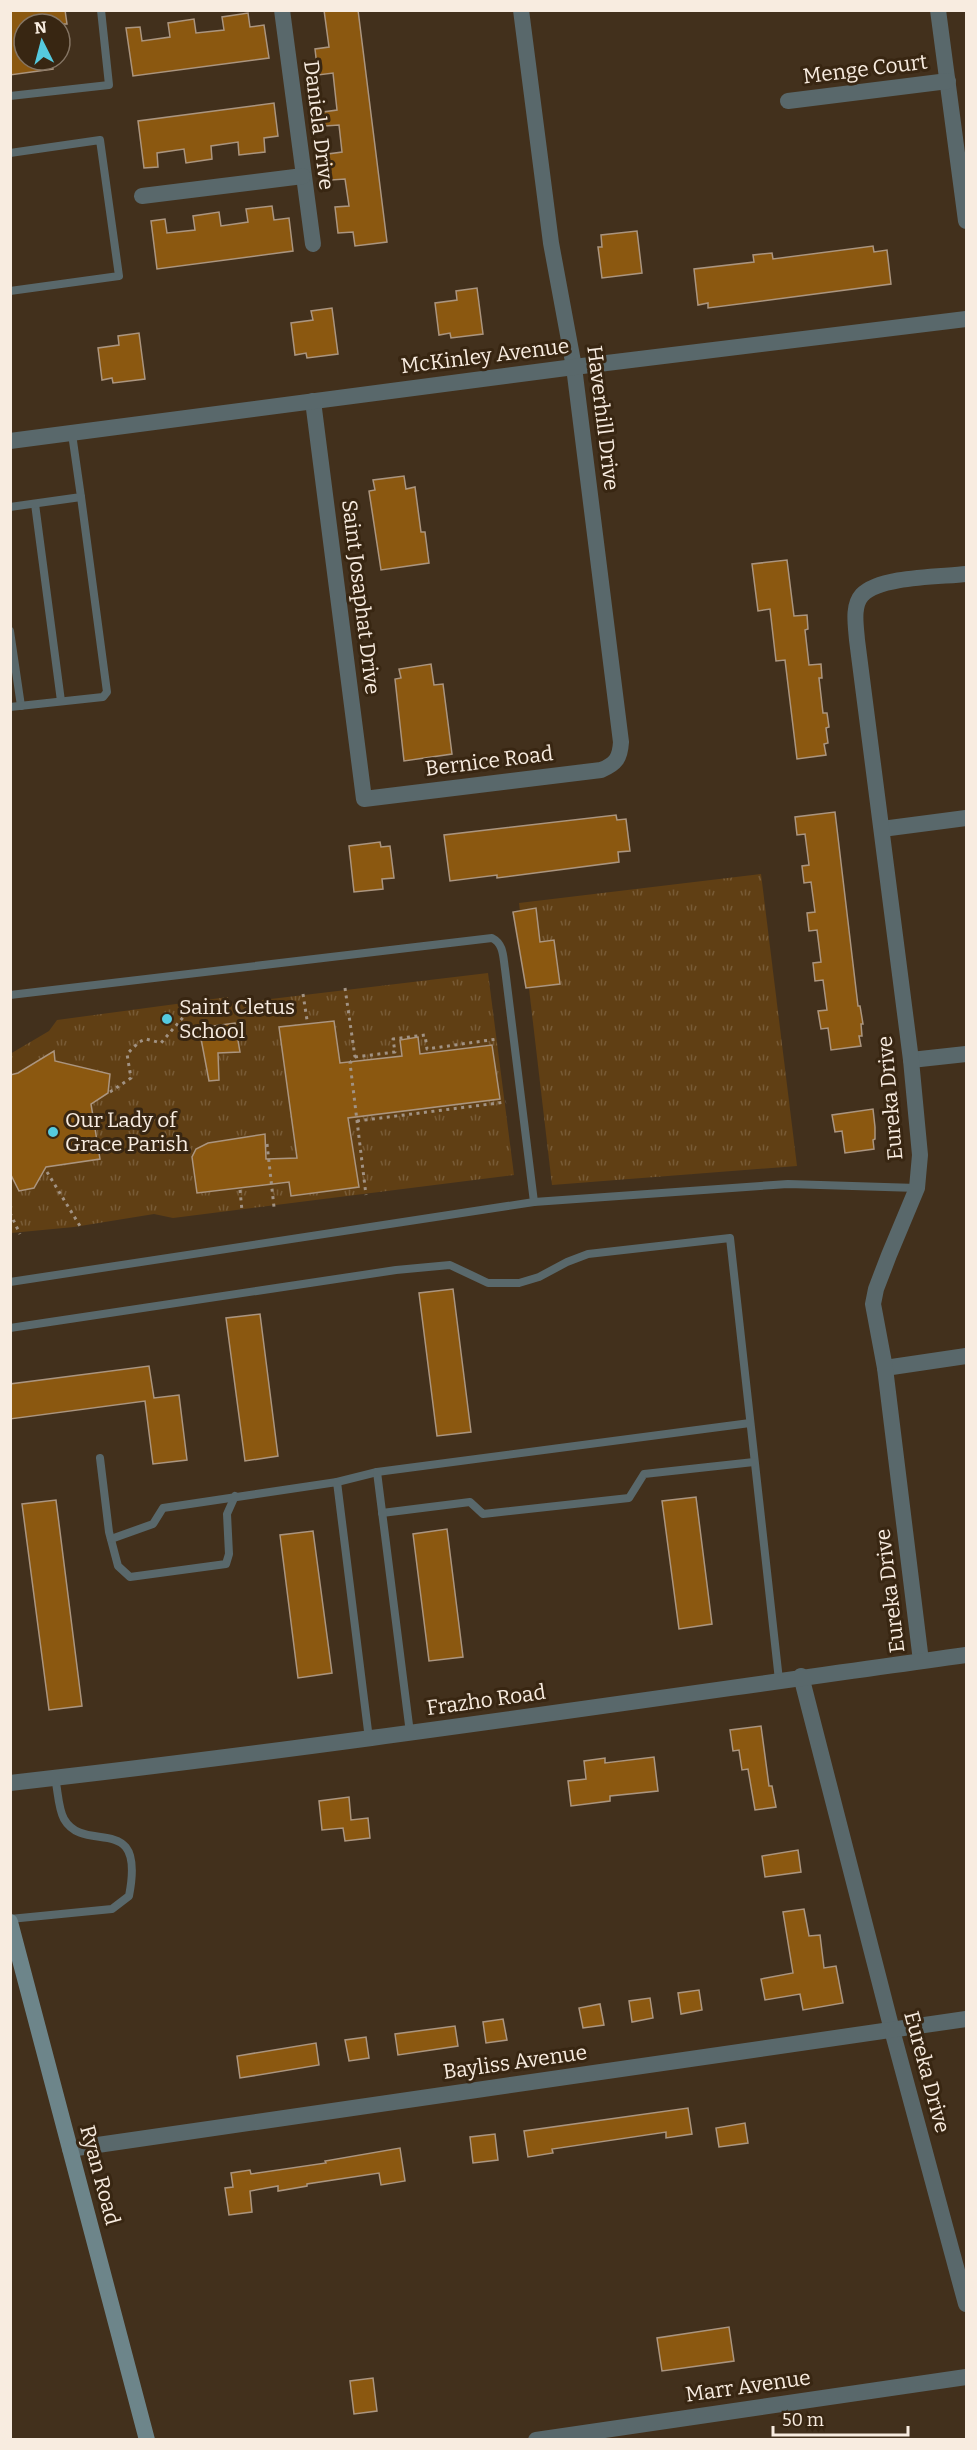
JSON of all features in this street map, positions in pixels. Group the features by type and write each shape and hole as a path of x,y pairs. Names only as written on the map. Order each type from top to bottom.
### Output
{"main road":[{"name":"Ryan Road","path":"10,1920 147,2439"}],"street":[{"name":"Daniela Drive","path":"282,10 313,244"},
{"name":"Haverhill Drive","path":"521,10 551,243 574,367 621,742 617,761"},
{"path":"938,10 966,221"},
{"name":"Menge Court","path":"788,101 948,81"},
{"path":"142,196 303,176"},
{"name":"McKinley Avenue","path":"10,441 574,367 966,319"},
{"name":"Saint Josaphat Drive","path":"313,401 364,799"},
{"name":"Eureka Drive","path":"921,1661 885,1368 873,1304 888,1255 917,1188 920,1155 911,1060 857,640 855,609 861,595 875,585 966,574"},
{"name":"Bernice Road","path":"364,799 601,770 617,761"},
{"path":"882,829 966,818"},
{"path":"911,1060 966,1054"},
{"path":"885,1368 966,1356"},
{"name":"Frazho Road","path":"10,1783 410,1734 966,1655"},
{"name":"Eureka Drive","path":"801,1677 892,2030 966,2304"},
{"name":"Bayliss Avenue","path":"70,2149 966,2019"},
{"name":"Marr Avenue","path":"536,2439 966,2377"}],"lane":[{"path":"10,96 109,85 101,10"},
{"path":"10,153 100,140 119,276 10,291"},
{"path":"10,707 103,697 107,692 72,434"},
{"path":"10,507 81,497"},
{"path":"35,504 61,701"},
{"path":"10,631 21,706"},
{"path":"10,995 492,938 502,947 534,1203"},
{"path":"10,1282 534,1203 788,1184 917,1188"},
{"path":"10,1328 450,1264 488,1283 519,1283 539,1277 588,1254 730,1238 779,1680"},
{"path":"111,1539 153,1524 163,1508 337,1482 376,1472 750,1423"},
{"path":"100,1458 111,1539 118,1566 130,1577 226,1564 229,1554 227,1514 235,1496"},
{"path":"382,1513 470,1502 483,1514 629,1498 644,1474 754,1462"},
{"path":"376,1472 410,1734"},
{"path":"337,1482 369,1739"},
{"path":"10,1920 112,1910 129,1896 134,1870 126,1848 113,1838 94,1836 75,1830 64,1819 55,1778"}],"path":[{"path":"345,988 355,1057"},
{"path":"303,994 307,1020"},
{"path":"110,1092 131,1078 127,1054 134,1046 146,1039 161,1043 191,1008"},
{"path":"366,1195 350,1063 355,1057 395,1052 393,1039 425,1035 428,1049 497,1039"},
{"path":"357,1121 506,1102"},
{"path":"267,1144 274,1207"},
{"path":"46,1172 80,1226"},
{"path":"240,1190 242,1211"},
{"path":"10,1213 20,1234"}],"green space":[{"path":"761,874 797,1166 552,1185 519,903"},
{"path":"488,973 514,1175 173,1218 154,1214 74,1227 11,1233 10,1054 49,1031 57,1020 228,997 229,1004"}],"building":[{"path":"10,10 65,10 65,12 12,12 12,72 32,72 10,75"},
{"path":"324,10 358,10 387,242 355,246 353,232 338,233 335,207 349,206 345,179 331,180 328,154 342,152 339,125 325,126 323,112 337,110 333,73 318,75 315,49 329,47"},
{"path":"248,13 250,27 264,25 269,58 133,76 126,28 140,27 142,41 170,37 168,23 194,19 196,33 224,30 222,17"},
{"path":"274,103 278,136 264,138 265,152 239,155 238,142 211,146 212,159 186,163 184,149 157,153 158,167 144,168 138,121"},
{"path":"272,206 274,220 289,218 293,251 157,269 151,221 165,219 167,233 195,230 193,216 219,212 221,226 248,222 246,209"},
{"path":"637,231 642,273 602,278 598,247 602,247 601,235"},
{"path":"873,246 874,252 887,250 891,284 708,308 708,303 698,305 694,269 754,262 753,255 772,253 773,259"},
{"path":"477,288 483,334 451,338 450,333 439,335 435,303 457,300 456,291"},
{"path":"332,308 338,354 307,358 306,353 295,355 291,323 313,320 311,311"},
{"path":"139,333 145,379 113,383 112,378 102,380 98,348 119,345 118,336"},
{"path":"404,476 406,489 415,487 421,532 425,532 429,563 381,570 369,491 375,490 373,480"},
{"path":"787,560 794,616 807,615 808,629 805,630 809,665 821,664 822,678 819,678 823,713 827,713 829,727 826,728 828,743 824,744 826,755 797,759 785,660 776,661 770,609 758,611 752,564"},
{"path":"431,664 434,685 443,684 452,754 404,761 395,679 401,678 399,669"},
{"path":"835,812 858,1006 860,1006 863,1024 861,1024 862,1036 859,1036 861,1046 831,1050 828,1028 821,1029 818,1011 827,1010 823,980 815,981 813,963 821,962 817,930 809,931 807,913 815,912 811,882 804,883 802,866 809,865 805,834 797,835 795,817"},
{"path":"616,815 617,820 626,819 630,851 618,852 619,862 497,878 497,875 450,881 444,835"},
{"path":"380,842 381,847 390,846 394,878 382,879 383,889 354,892 349,846"},
{"path":"536,908 540,942 554,940 560,984 526,988 513,912"},
{"path":"334,1021 340,1063 402,1056 400,1040 418,1037 420,1054 492,1045 500,1099 348,1118 359,1187 291,1196 289,1182 197,1193 192,1157 196,1149 208,1143 265,1134 266,1159 297,1158 279,1027"},
{"path":"235,1023 240,1052 218,1053 219,1080 209,1081 199,1028"},
{"name":"Our Lady of Grace Parish","path":"54,1051 55,1061 110,1074 108,1093 91,1104 100,1159 46,1167 34,1188 19,1191 10,1173 10,1075 18,1073"},
{"path":"873,1109 874,1149 845,1153 842,1131 835,1132 832,1115"},
{"path":"453,1289 471,1432 437,1436 419,1293"},
{"path":"260,1314 278,1456 245,1461 226,1318"},
{"path":"149,1366 154,1398 179,1395 187,1460 153,1464 145,1401 10,1419 10,1384"},
{"path":"696,1497 712,1624 679,1629 662,1501"},
{"path":"56,1500 82,1706 49,1710 22,1504"},
{"path":"447,1529 463,1657 429,1661 413,1534"},
{"path":"313,1531 332,1673 298,1678 280,1535"},
{"path":"761,1726 769,1786 772,1786 776,1807 755,1810 748,1769 742,1770 739,1750 733,1751 730,1730"},
{"path":"654,1757 658,1791 610,1796 610,1801 571,1806 568,1781 586,1779 584,1761 605,1758 605,1763"},
{"path":"349,1797 351,1820 368,1818 370,1838 345,1841 343,1828 322,1830 319,1801"},
{"path":"798,1850 801,1872 765,1877 762,1856"},
{"path":"804,1909 809,1936 820,1935 824,1968 836,1966 843,2003 803,2010 800,1994 765,2000 761,1979 793,1973 783,1912"},
{"path":"699,1990 702,2010 681,2014 678,1993"},
{"path":"650,1998 653,2018 632,2022 629,2001"},
{"path":"600,2004 604,2025 583,2028 579,2008"},
{"path":"503,2019 507,2040 486,2043 483,2022"},
{"path":"455,2026 458,2046 398,2055 395,2034"},
{"path":"366,2037 369,2058 349,2061 345,2040"},
{"path":"316,2043 319,2065 240,2078 237,2056"},
{"path":"688,2108 692,2134 666,2138 666,2132 552,2149 553,2153 528,2157 524,2131"},
{"path":"745,2123 748,2143 719,2147 716,2128"},
{"path":"495,2134 498,2160 473,2163 470,2137"},
{"path":"400,2148 405,2181 381,2185 379,2173 307,2184 307,2186 278,2191 278,2186 250,2191 252,2212 229,2215 225,2188 233,2187 231,2173 250,2170 251,2174 326,2163 325,2161"},
{"path":"729,2327 734,2361 662,2371 657,2338"},
{"path":"373,2378 377,2411 354,2414 350,2381"}],"place":[{"name":"Saint Cletus School","path":"167,1019"},
{"name":"Our Lady of Grace Parish","path":"53,1132"}]}
